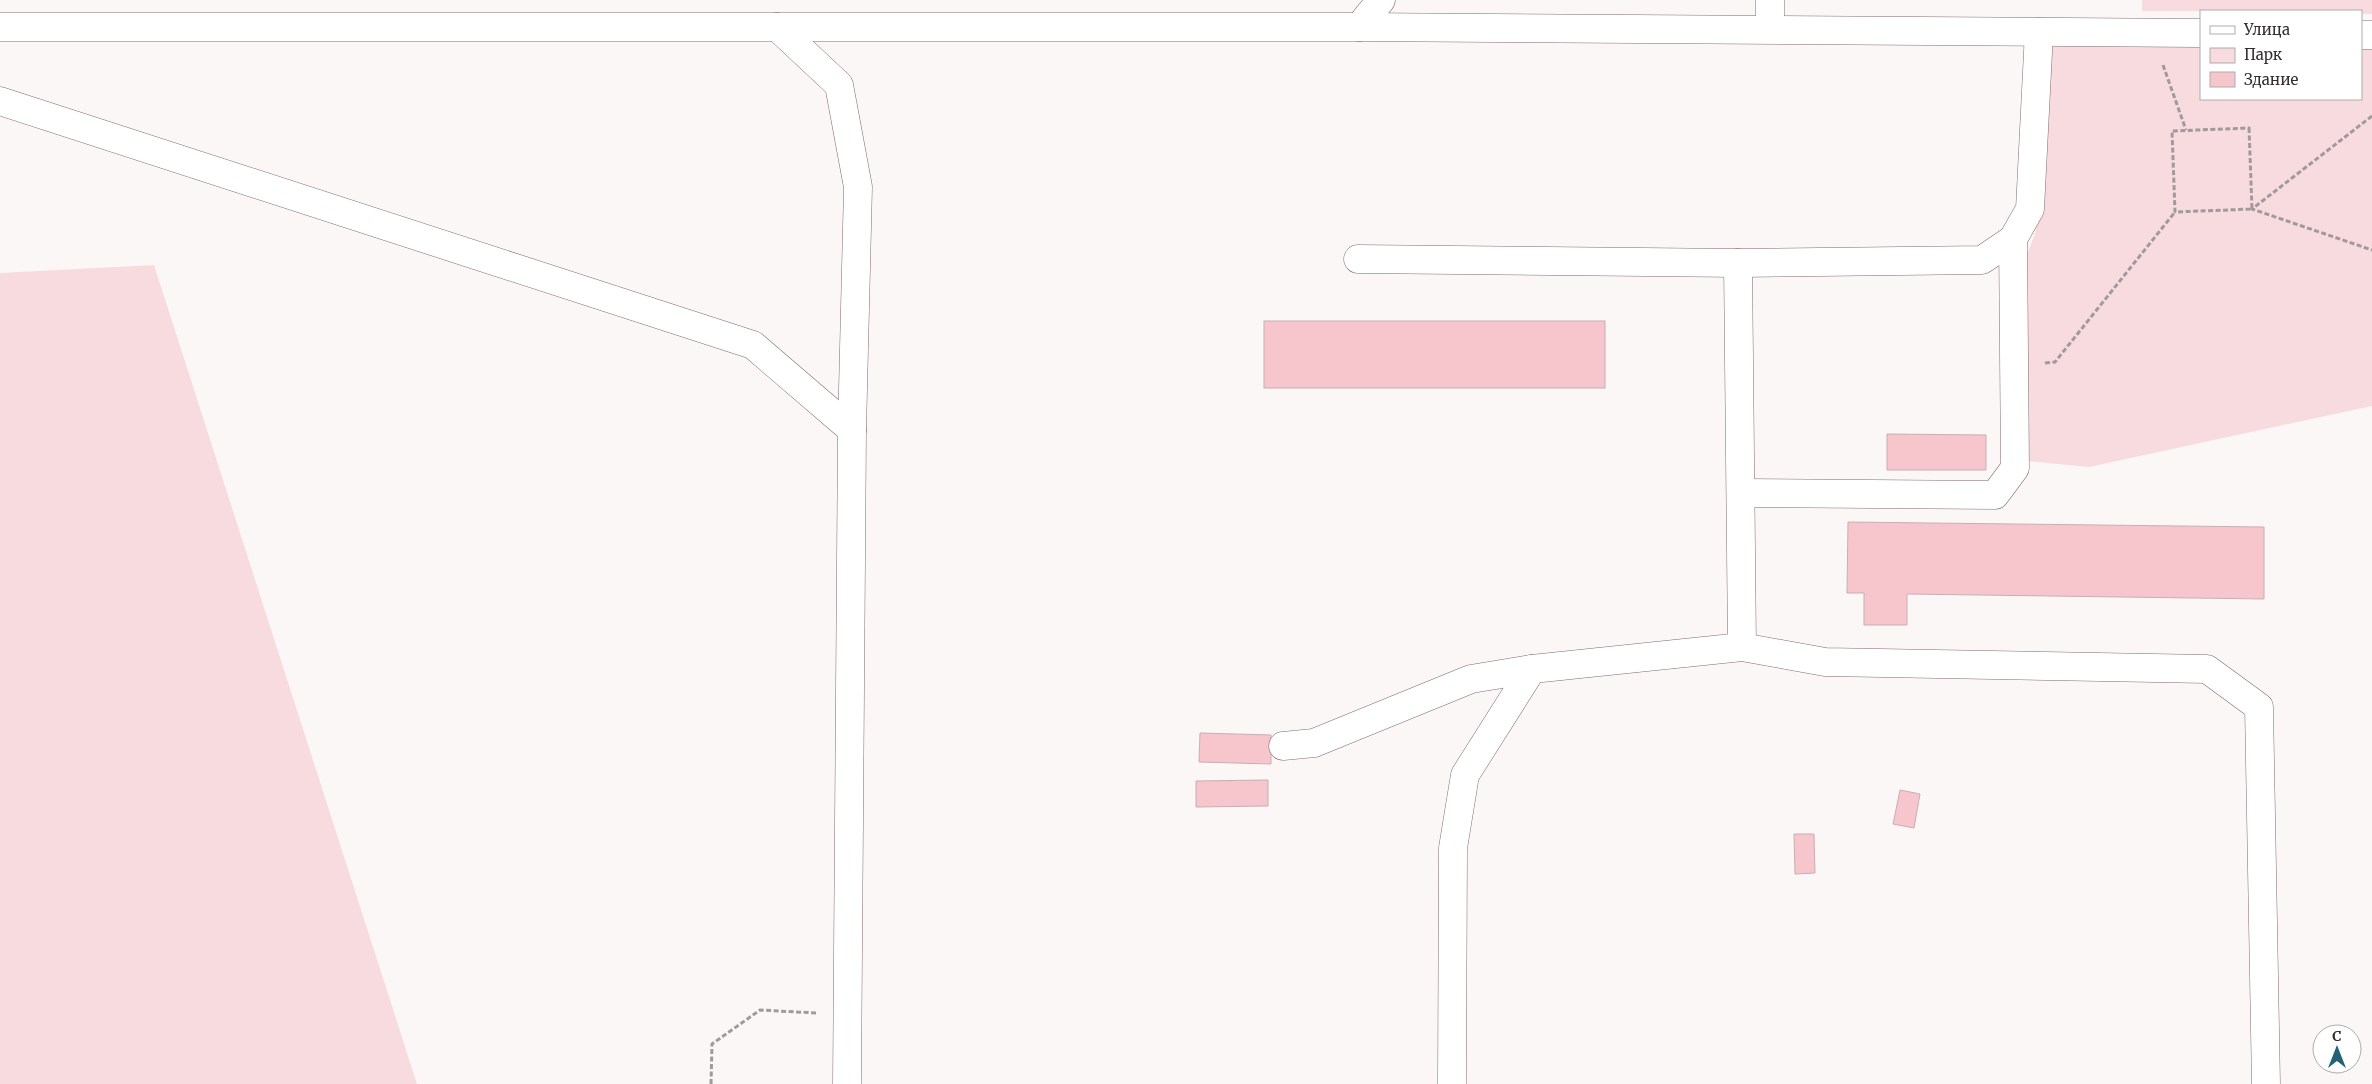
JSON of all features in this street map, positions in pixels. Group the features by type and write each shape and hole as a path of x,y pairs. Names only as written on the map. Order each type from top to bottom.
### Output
{"street":[{"path":"1359,27 1382,0"},
{"path":"1770,0 1770,29"},
{"path":"0,28 1359,27 2200,33"},
{"path":"777,28 839,85 858,188 852,430 847,1084"},
{"path":"1358,259 1738,263 1982,260 2013,239 2030,209 2039,32"},
{"path":"0,101 753,345 852,430"},
{"path":"1741,493 1995,495 2014,468 2013,239"},
{"path":"1738,263 1742,647"},
{"path":"1283,746 1314,743 1471,679 1532,669 1742,647 1824,662 2206,669 2258,707 2266,1084"},
{"path":"1452,1084 1453,848 1465,775 1532,669"}],"path":[{"path":"2151,33 2186,130"},
{"path":"2252,209 2372,116"},
{"path":"2014,369 2055,362 2175,212 2172,131 2249,128 2252,209"},
{"path":"2175,212 2252,209 2372,250"},
{"path":"711,1084 712,1044 760,1010 849,1015"}],"green space":[{"path":"2142,0 2372,0 2372,14 2362,14 2362,10 2142,11"},
{"path":"2049,45 2200,45 2200,100 2362,100 2362,46 2372,46 2372,406 2089,467 2026,461 2023,265 2036,231"},
{"path":"154,265 417,1084 0,1084 0,273"}],"building":[{"path":"1264,321 1605,321 1605,388 1264,388"},
{"path":"1887,434 1986,435 1986,470 1887,470"},
{"path":"1848,522 2264,527 2264,599 1907,594 1907,625 1864,625 1864,593 1847,593"},
{"path":"1200,733 1271,735 1271,764 1199,762"},
{"path":"1268,780 1268,806 1196,807 1196,781"},
{"path":"1900,790 1920,794 1914,828 1893,824"},
{"path":"1794,834 1814,834 1815,873 1795,874"}]}
